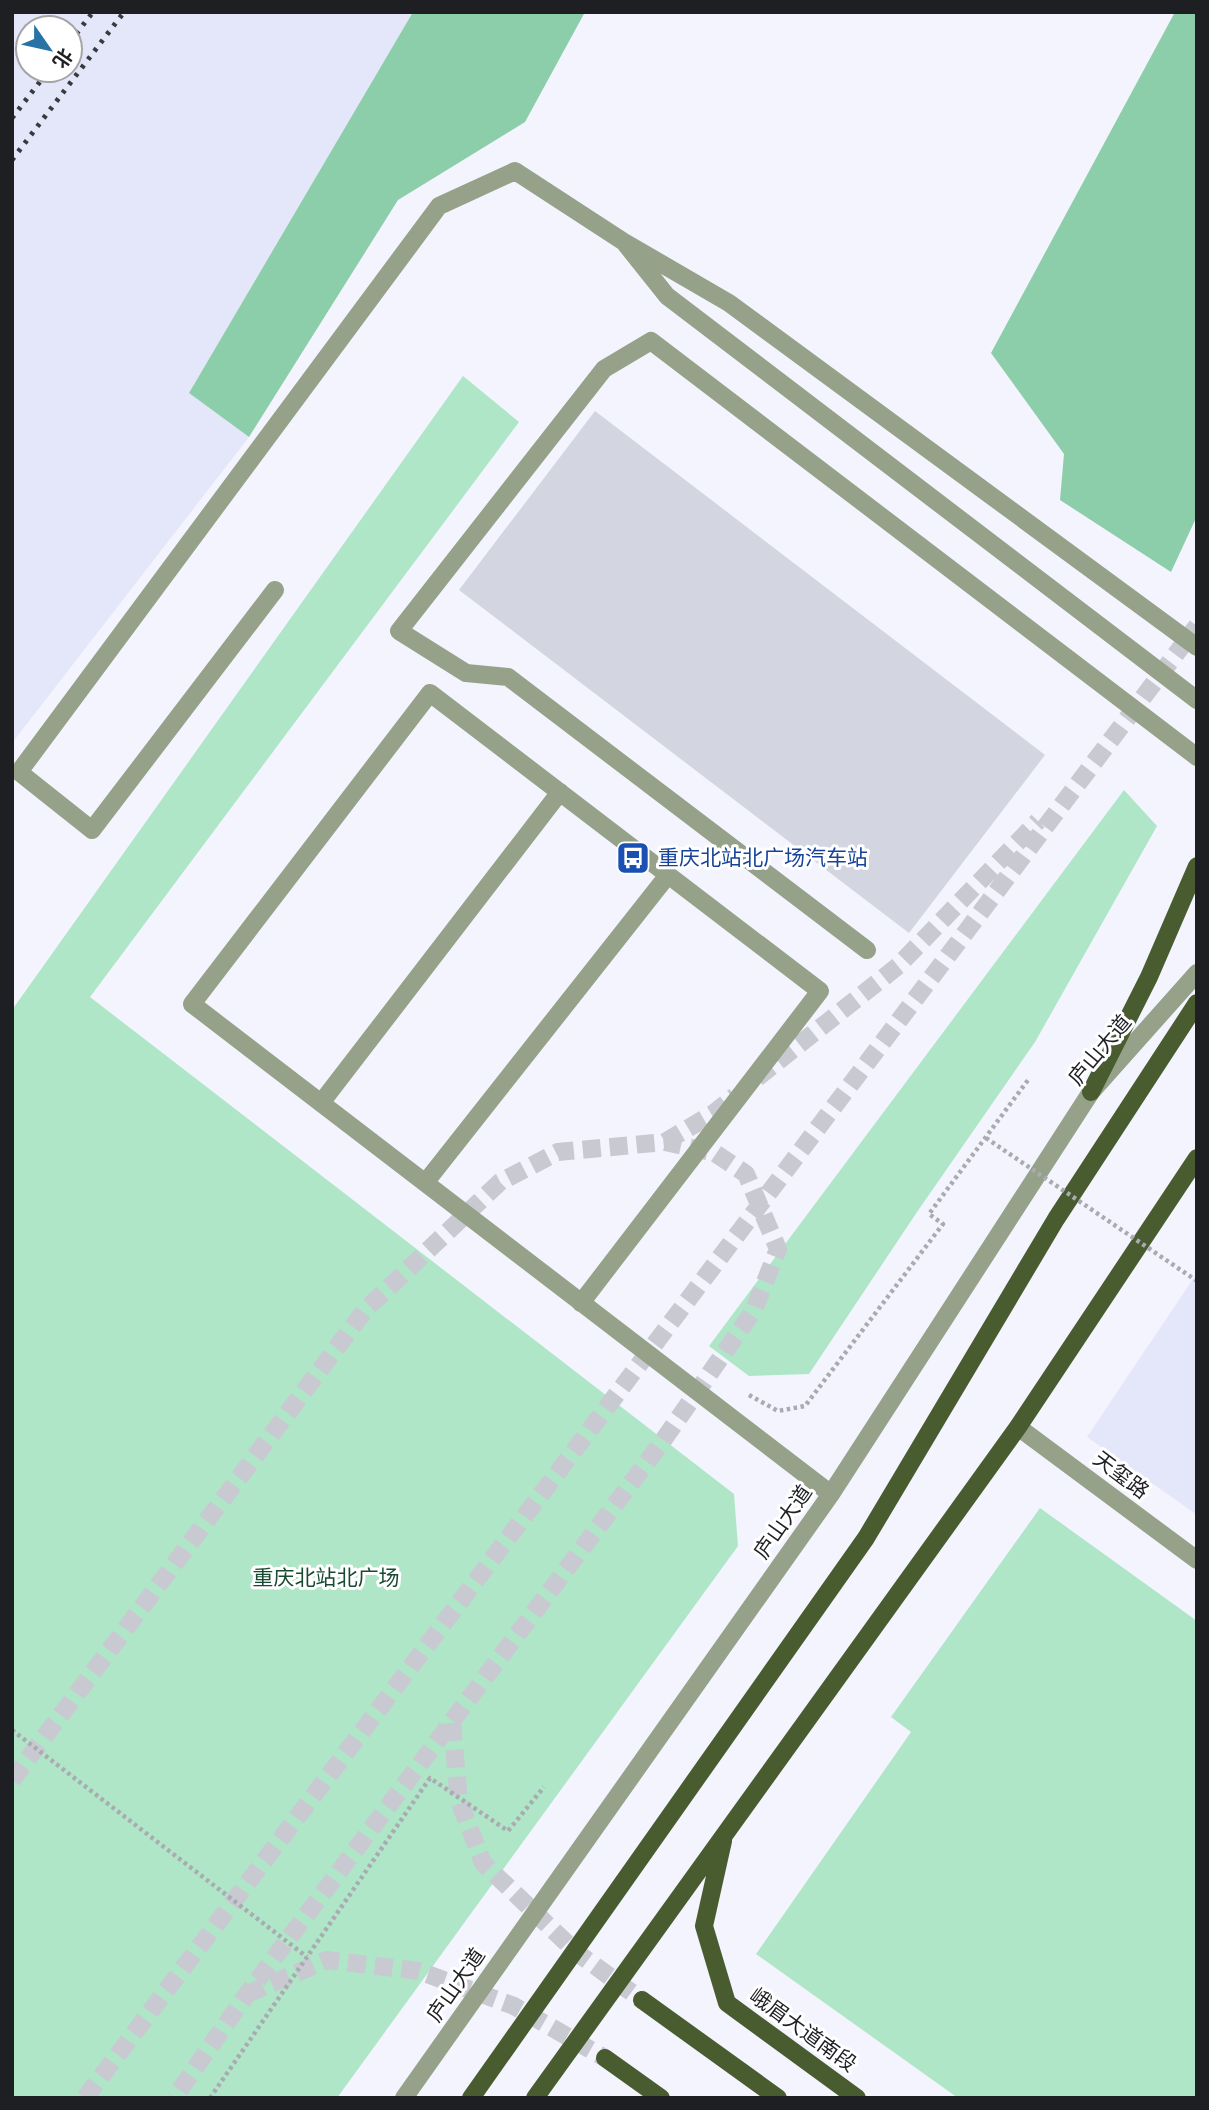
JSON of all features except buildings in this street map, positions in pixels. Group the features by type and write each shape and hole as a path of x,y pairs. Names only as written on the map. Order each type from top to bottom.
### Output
{"main road":[{"path":"1091,1092 1149,977 1197,866"},
{"path":"471,2098 866,1538 1055,1219 1197,1003"},
{"path":"535,2098 1018,1427 1197,1158"},
{"name":"峨眉大道南段","path":"725,1833 704,1926 727,2003 858,2098"},
{"path":"642,2000 778,2098"},
{"path":"605,2058 661,2098"}],"street":[{"path":"275,590 92,830 19,772 439,206 514,170 624,242 729,303 1197,647"},
{"path":"624,242 667,296 1197,700"},
{"path":"867,950 508,677 466,673 399,631 604,369 651,341 1197,757"},
{"path":"581,1303 820,990 430,693 192,1004 581,1303 831,1494"},
{"path":"321,1103 560,792"},
{"path":"425,1183 668,875"},
{"name":"庐山大道","path":"404,2098 831,1494 1091,1092 1197,973"},
{"name":"天玺路","path":"1018,1427 1197,1560"}],"path":[{"path":"749,1395 778,1411 805,1406 943,1224 929,1214 1028,1080"},
{"path":"986,1138 1197,1281"},
{"path":"12,1730 307,1957"},
{"path":"210,2098 430,1778 508,1831 544,1787"}],"shaded area":[{"path":"12,12 413,12 189,393 249,437 12,743"},
{"path":"1197,1273 1197,1515 1087,1437"}],"green space":[{"path":"413,12 585,12 525,122 398,200 249,437 189,393"},
{"path":"1175,12 1197,12 1197,516 1171,572 1060,500 1064,454 991,353"},
{"name":"重庆北站北广场","path":"463,376 519,422 90,997 734,1494 738,1546 337,2098 12,2098 12,1010"},
{"path":"1124,790 1157,826 1035,1042 809,1374 749,1376 709,1346"},
{"path":"1040,1508 1197,1621 1197,2098 958,2098 756,1954 911,1732 891,1717"}],"tunnel":[{"path":"85,2098 1197,626"},
{"path":"757,1078 898,966 1038,821"},
{"path":"665,1142 714,1113 735,1096"},
{"path":"12,1780 365,1310 500,1182 558,1152 665,1142 715,1153 746,1174 778,1249 754,1310 662,1442 247,1994 174,2098"},
{"path":"452,1723 459,1801 483,1863 576,1952 642,2000"},
{"path":"247,1994 327,1960 419,1971 514,2006 605,2058"}],"railway":[{"path":"84,24 93,12"},
{"path":"12,160 124,12"},
{"path":"12,118 38,84"}],"place":[{"name":"重庆北站北广场汽车站","path":"633,858"}]}
